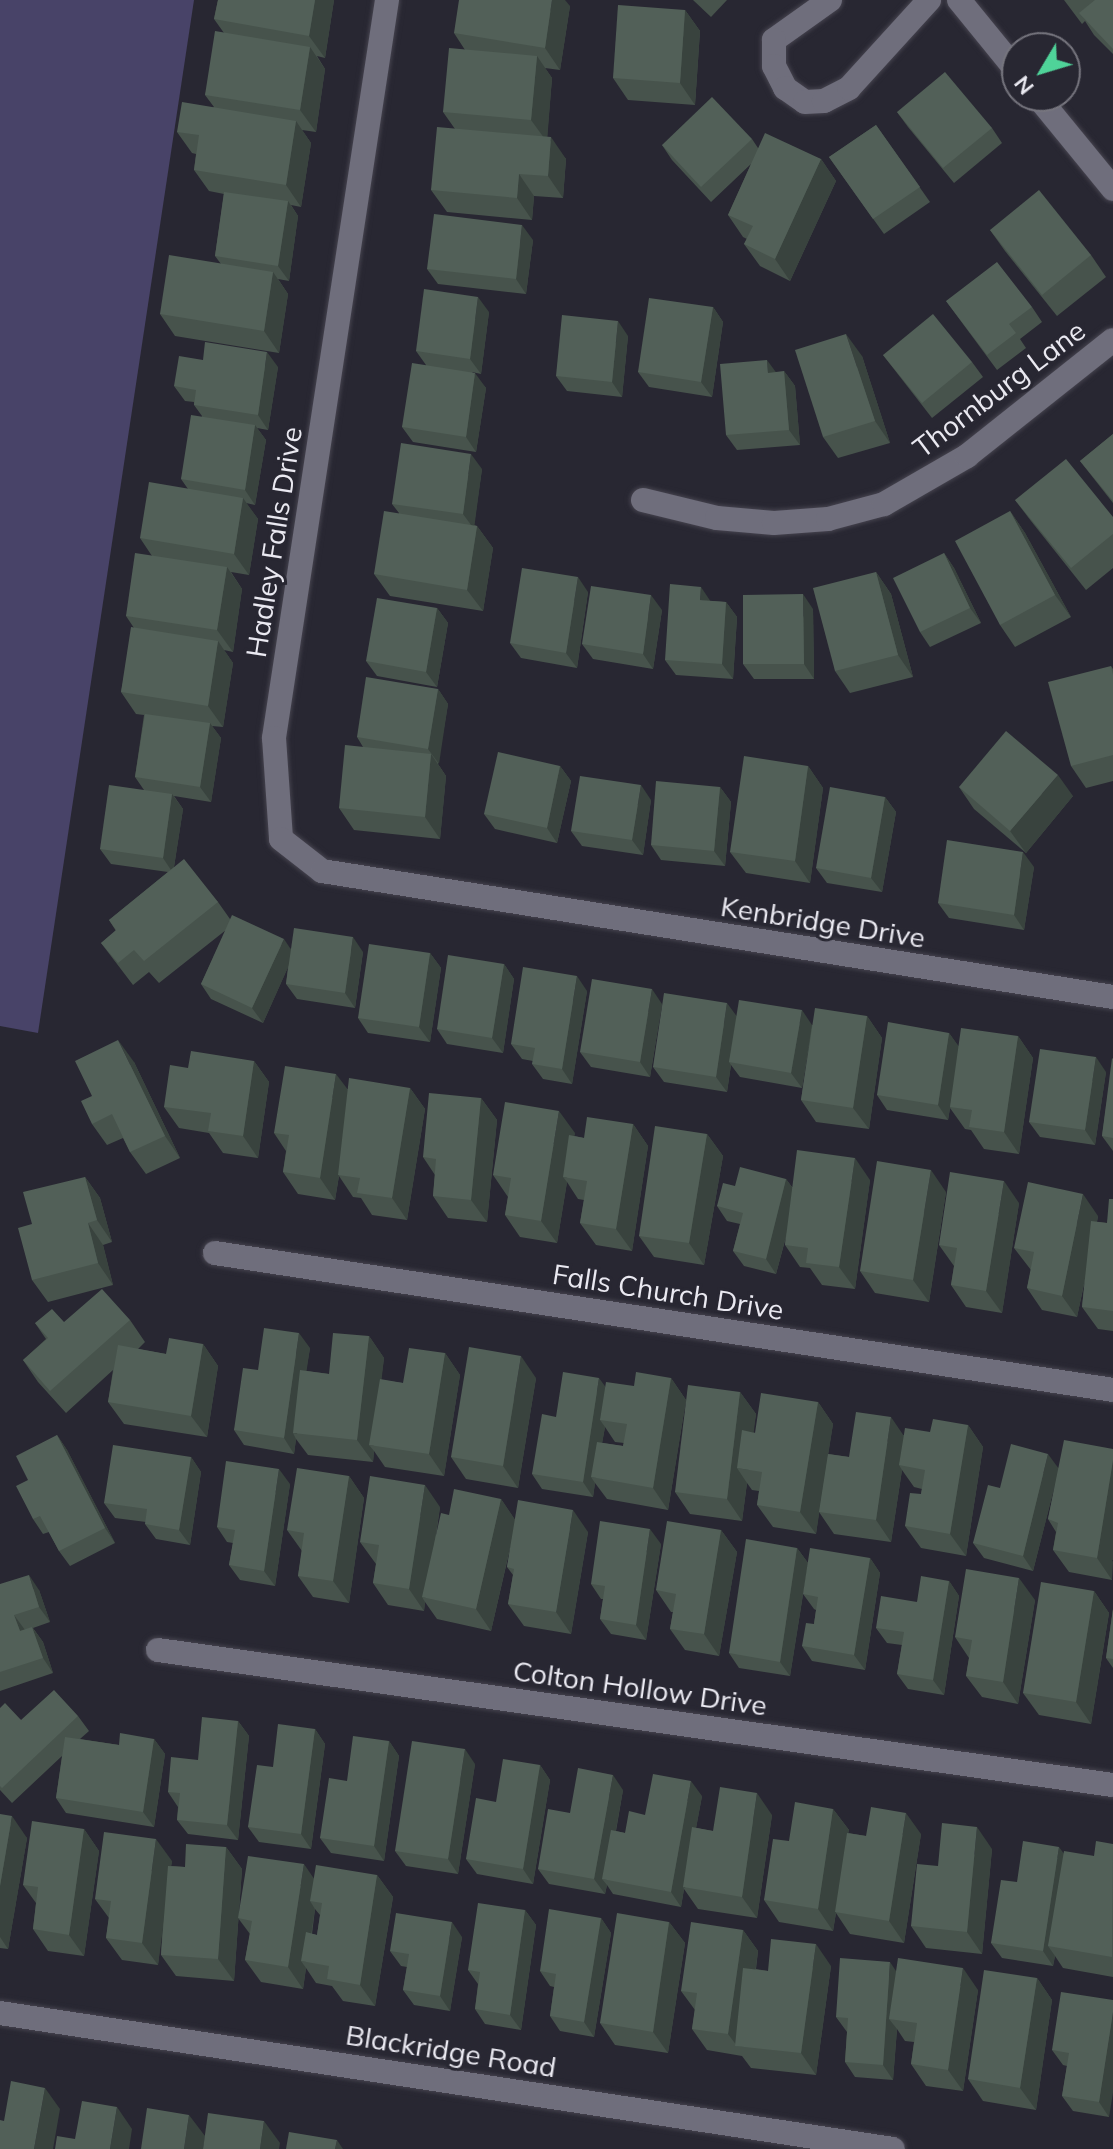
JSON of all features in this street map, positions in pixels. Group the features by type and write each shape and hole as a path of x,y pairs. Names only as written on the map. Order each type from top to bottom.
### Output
{"street":[{"name":"Hadley Falls Drive","path":"387,0 274,738 281,839 322,871 524,906"},
{"path":"830,0 774,40 774,66 785,88 805,102 824,101 849,88 929,0"},
{"path":"959,0 1001,51"},
{"path":"1050,112 1113,189"},
{"name":"Thornburg Lane","path":"643,500 717,518 774,523 828,519 884,504 967,456 1113,340"},
{"name":"Kenbridge Drive","path":"524,906 1113,997"},
{"name":"Falls Church Drive","path":"215,1253 1113,1390"},
{"name":"Colton Hollow Drive","path":"158,1650 1113,1785"},
{"name":"Blackridge Road","path":"0,2013 893,2149"}],"shaded area":[{"path":"0,0 194,0 38,1033 0,1026"}],"building":[{"path":"218,0 315,0 309,36 214,19"},
{"path":"459,0 552,0 545,48 454,33"},
{"path":"1095,0 1113,0 1113,49 1079,13"},
{"path":"618,5 685,10 680,83 613,78"},
{"path":"215,31 310,47 300,110 205,95"},
{"path":"449,48 537,56 531,120 443,112"},
{"path":"945,72 992,128 943,168 897,112"},
{"path":"712,97 752,139 701,187 662,145"},
{"path":"182,102 296,121 286,185 194,170 199,135 177,132"},
{"path":"876,125 920,187 873,219 829,157"},
{"path":"437,127 551,137 548,176 519,174 517,198 431,190"},
{"path":"765,133 821,159 775,259 744,244 753,226 728,215"},
{"path":"1039,190 1091,255 1042,295 990,230"},
{"path":"224,192 288,201 278,266 215,256"},
{"path":"434,214 522,225 516,279 427,269"},
{"path":"169,255 273,272 264,331 160,314"},
{"path":"997,262 1032,307 1009,324 1016,333 987,355 946,301"},
{"path":"424,289 478,297 470,359 416,351"},
{"path":"649,298 713,307 701,382 638,372"},
{"path":"933,314 972,362 922,403 883,355"},
{"path":"562,315 618,321 612,382 556,376"},
{"path":"846,334 875,421 823,437 795,350"},
{"path":"205,342 267,352 258,415 194,405 196,390 174,386 179,356 203,360"},
{"path":"767,360 768,373 784,371 789,430 726,435 720,364"},
{"path":"412,363 475,373 466,437 402,427"},
{"path":"191,415 255,425 245,490 181,479"},
{"path":"1113,434 1113,501 1080,461"},
{"path":"401,443 471,454 463,514 392,504"},
{"path":"1066,459 1113,517 1113,534 1071,568 1015,500"},
{"path":"149,482 243,498 234,554 140,538"},
{"path":"384,511 477,526 467,590 374,574"},
{"path":"1010,511 1055,595 1000,625 955,541"},
{"path":"135,553 227,567 217,630 126,616"},
{"path":"944,553 970,608 920,632 893,578"},
{"path":"522,568 578,577 566,653 510,643"},
{"path":"876,572 898,655 835,671 813,588"},
{"path":"670,584 701,587 700,600 726,602 722,664 665,660"},
{"path":"591,586 651,595 643,654 582,644"},
{"path":"803,594 804,664 743,664 743,595"},
{"path":"377,598 437,608 426,672 366,661"},
{"path":"131,627 218,641 208,706 121,692"},
{"path":"1111,666 1113,755 1071,766 1048,682"},
{"path":"366,677 438,689 428,749 357,737"},
{"path":"145,714 210,723 200,787 135,777"},
{"path":"1006,731 1058,775 1010,831 959,787"},
{"path":"345,745 431,754 425,817 339,808"},
{"path":"498,752 560,766 547,828 484,814"},
{"path":"744,756 808,766 795,861 730,852"},
{"path":"580,776 641,785 632,840 571,831"},
{"path":"656,781 720,787 714,851 651,845"},
{"path":"109,785 172,794 163,858 100,849"},
{"path":"830,787 885,797 871,878 816,868"},
{"path":"947,840 1023,852 1014,915 938,903"},
{"path":"184,859 218,902 144,961 134,950 118,963 101,943 116,930 109,920"},
{"path":"232,915 284,939 252,1008 201,984"},
{"path":"294,928 353,937 345,993 286,984"},
{"path":"369,944 430,953 419,1027 358,1018"},
{"path":"448,955 504,964 492,1038 437,1029"},
{"path":"523,967 577,976 562,1069 532,1064 535,1048 511,1044"},
{"path":"592,979 652,989 640,1062 580,1052"},
{"path":"664,993 727,1003 716,1077 653,1067"},
{"path":"739,1000 802,1010 791,1073 729,1062"},
{"path":"815,1008 867,1016 853,1108 801,1100"},
{"path":"888,1022 949,1033 938,1105 877,1095"},
{"path":"961,1028 1018,1036 1004,1132 969,1127 972,1110 950,1107"},
{"path":"118,1040 165,1136 130,1152 112,1114 92,1124 81,1101 92,1096 75,1061"},
{"path":"1040,1049 1096,1057 1085,1130 1029,1122"},
{"path":"191,1051 254,1061 243,1136 208,1131 211,1113 164,1107 170,1065 188,1068"},
{"path":"1113,1059 1113,1138 1102,1136"},
{"path":"285,1066 336,1074 320,1178 283,1172 289,1135 274,1133"},
{"path":"349,1078 410,1088 392,1198 357,1193 360,1178 338,1175"},
{"path":"429,1093 481,1098 471,1200 433,1196 436,1159 423,1157"},
{"path":"505,1102 559,1111 541,1221 505,1215 511,1178 493,1175"},
{"path":"587,1117 633,1124 616,1229 580,1223 587,1181 563,1177 569,1135 584,1138"},
{"path":"655,1126 707,1134 689,1243 639,1236"},
{"path":"797,1150 855,1158 839,1267 806,1263 808,1248 785,1245"},
{"path":"877,1161 931,1170 913,1280 860,1271"},
{"path":"740,1167 786,1179 766,1259 733,1251 743,1213 717,1206 723,1183 735,1186"},
{"path":"950,1172 1004,1181 986,1291 951,1285 957,1248 939,1245"},
{"path":"85,1177 97,1220 88,1223 98,1263 32,1280 18,1228 32,1224 23,1192"},
{"path":"1028,1182 1083,1194 1062,1296 1027,1288 1034,1252 1014,1248"},
{"path":"1109,1199 1113,1199 1113,1311 1082,1307 1091,1221 1107,1223"},
{"path":"102,1289 130,1320 50,1391 23,1360 48,1338 35,1323 52,1309 64,1322"},
{"path":"264,1328 299,1333 284,1438 234,1430 243,1368 258,1370"},
{"path":"333,1333 369,1336 357,1440 293,1433 300,1370 329,1374"},
{"path":"169,1338 203,1344 191,1416 108,1402 118,1345 166,1354"},
{"path":"469,1347 521,1356 503,1466 451,1457"},
{"path":"409,1348 445,1353 429,1454 369,1445 380,1379 403,1383"},
{"path":"563,1372 599,1378 583,1482 532,1474 542,1414 556,1417"},
{"path":"636,1372 671,1378 653,1488 591,1477 597,1442 623,1446 627,1424 600,1420 606,1382 634,1386"},
{"path":"688,1385 740,1392 727,1499 675,1492"},
{"path":"761,1393 818,1402 800,1512 757,1505 762,1472 737,1468 742,1430 755,1433"},
{"path":"856,1412 891,1417 876,1520 819,1512 828,1454 849,1457"},
{"path":"933,1419 968,1425 950,1534 905,1526 910,1493 921,1494 925,1470 899,1465 905,1428 930,1432"},
{"path":"57,1435 105,1528 59,1551 40,1516 33,1519 16,1486 28,1480 16,1456"},
{"path":"1064,1440 1113,1449 1097,1558 1053,1550 1058,1523 1048,1519"},
{"path":"1011,1444 1048,1454 1023,1556 973,1543 988,1485 1000,1488"},
{"path":"113,1445 191,1457 179,1530 145,1524 147,1509 104,1503"},
{"path":"226,1461 279,1469 264,1571 229,1565 235,1530 217,1527"},
{"path":"297,1468 349,1476 333,1581 298,1576 304,1533 287,1530"},
{"path":"370,1476 425,1485 409,1589 373,1583 379,1545 360,1542"},
{"path":"454,1489 501,1499 476,1609 422,1597 441,1513 449,1515"},
{"path":"518,1500 573,1510 556,1612 508,1604 514,1569 507,1567"},
{"path":"600,1521 650,1529 636,1625 600,1619 605,1586 591,1584"},
{"path":"667,1521 721,1530 704,1634 670,1629 676,1594 656,1590"},
{"path":"746,1539 797,1548 780,1662 729,1653"},
{"path":"810,1548 870,1558 854,1655 802,1646 806,1623 814,1624 818,1597 803,1594"},
{"path":"966,1569 1019,1578 1003,1682 966,1676 972,1640 955,1637"},
{"path":"29,1575 39,1607 14,1615 20,1631 32,1627 43,1658 0,1672 0,1584"},
{"path":"921,1576 949,1581 933,1680 897,1674 904,1632 876,1628 881,1596 917,1602"},
{"path":"1041,1582 1094,1591 1076,1702 1023,1693"},
{"path":"1113,1609 1113,1659 1106,1658"},
{"path":"54,1690 78,1716 2,1788 0,1708 5,1703 21,1720"},
{"path":"202,1717 238,1721 227,1825 177,1820 180,1793 168,1792 171,1757 198,1760"},
{"path":"278,1724 315,1729 301,1834 248,1827 257,1765 273,1767"},
{"path":"120,1733 154,1739 143,1812 56,1798 65,1737 119,1745"},
{"path":"353,1736 389,1741 374,1846 320,1838 329,1778 347,1781"},
{"path":"412,1741 465,1749 448,1859 395,1851"},
{"path":"503,1759 540,1765 523,1869 466,1859 476,1798 496,1802"},
{"path":"578,1768 613,1775 594,1879 538,1869 548,1809 570,1813"},
{"path":"653,1774 691,1781 671,1892 602,1879 611,1830 625,1833 629,1811 645,1815"},
{"path":"720,1787 757,1793 742,1897 683,1887 692,1827 713,1831"},
{"path":"795,1802 833,1809 818,1909 764,1900 773,1839 789,1841"},
{"path":"871,1807 906,1813 889,1921 835,1912 847,1833 866,1836"},
{"path":"0,1814 12,1816 0,1886"},
{"path":"32,1821 84,1829 69,1935 33,1929 38,1887 23,1885"},
{"path":"942,1823 977,1827 967,1932 911,1926 917,1864 938,1866"},
{"path":"104,1832 156,1839 142,1943 106,1938 111,1901 95,1899"},
{"path":"1023,1841 1059,1847 1043,1951 991,1943 1001,1880 1017,1882"},
{"path":"1096,1841 1113,1844 1112,1957 1048,1946 1064,1851 1094,1856"},
{"path":"186,1844 226,1847 218,1959 161,1955 168,1866 185,1867"},
{"path":"248,1856 304,1864 288,1967 245,1960 252,1921 238,1918"},
{"path":"316,1865 377,1875 360,1985 327,1979 329,1966 301,1961 306,1932 317,1935 322,1903 310,1901"},
{"path":"478,1903 525,1910 510,2015 475,2009 480,1972 468,1970"},
{"path":"549,1909 601,1918 584,2022 550,2016 556,1974 540,1971"},
{"path":"396,1913 452,1922 440,1996 403,1990 409,1954 390,1951"},
{"path":"617,1913 669,1922 653,2032 600,2023"},
{"path":"691,1922 743,1930 728,2034 692,2029 697,1993 681,1991"},
{"path":"771,1939 816,1944 801,2053 735,2046 743,1968 768,1971"},
{"path":"840,1958 890,1962 883,2065 845,2062 848,2018 836,2017"},
{"path":"898,1958 963,1968 948,2070 911,2064 917,2023 889,2019"},
{"path":"984,1970 1037,1978 1020,2088 968,2079"},
{"path":"1061,1992 1113,2000 1099,2102 1062,2096 1069,2053 1052,2050"},
{"path":"11,2081 45,2088 34,2149 0,2149 0,2120 4,2121"},
{"path":"82,2101 117,2107 110,2149 55,2149 57,2136 75,2139"},
{"path":"147,2108 189,2115 184,2149 141,2149"},
{"path":"208,2113 264,2121 260,2149 203,2149"},
{"path":"289,2132 337,2140 335,2149 286,2149"}]}
